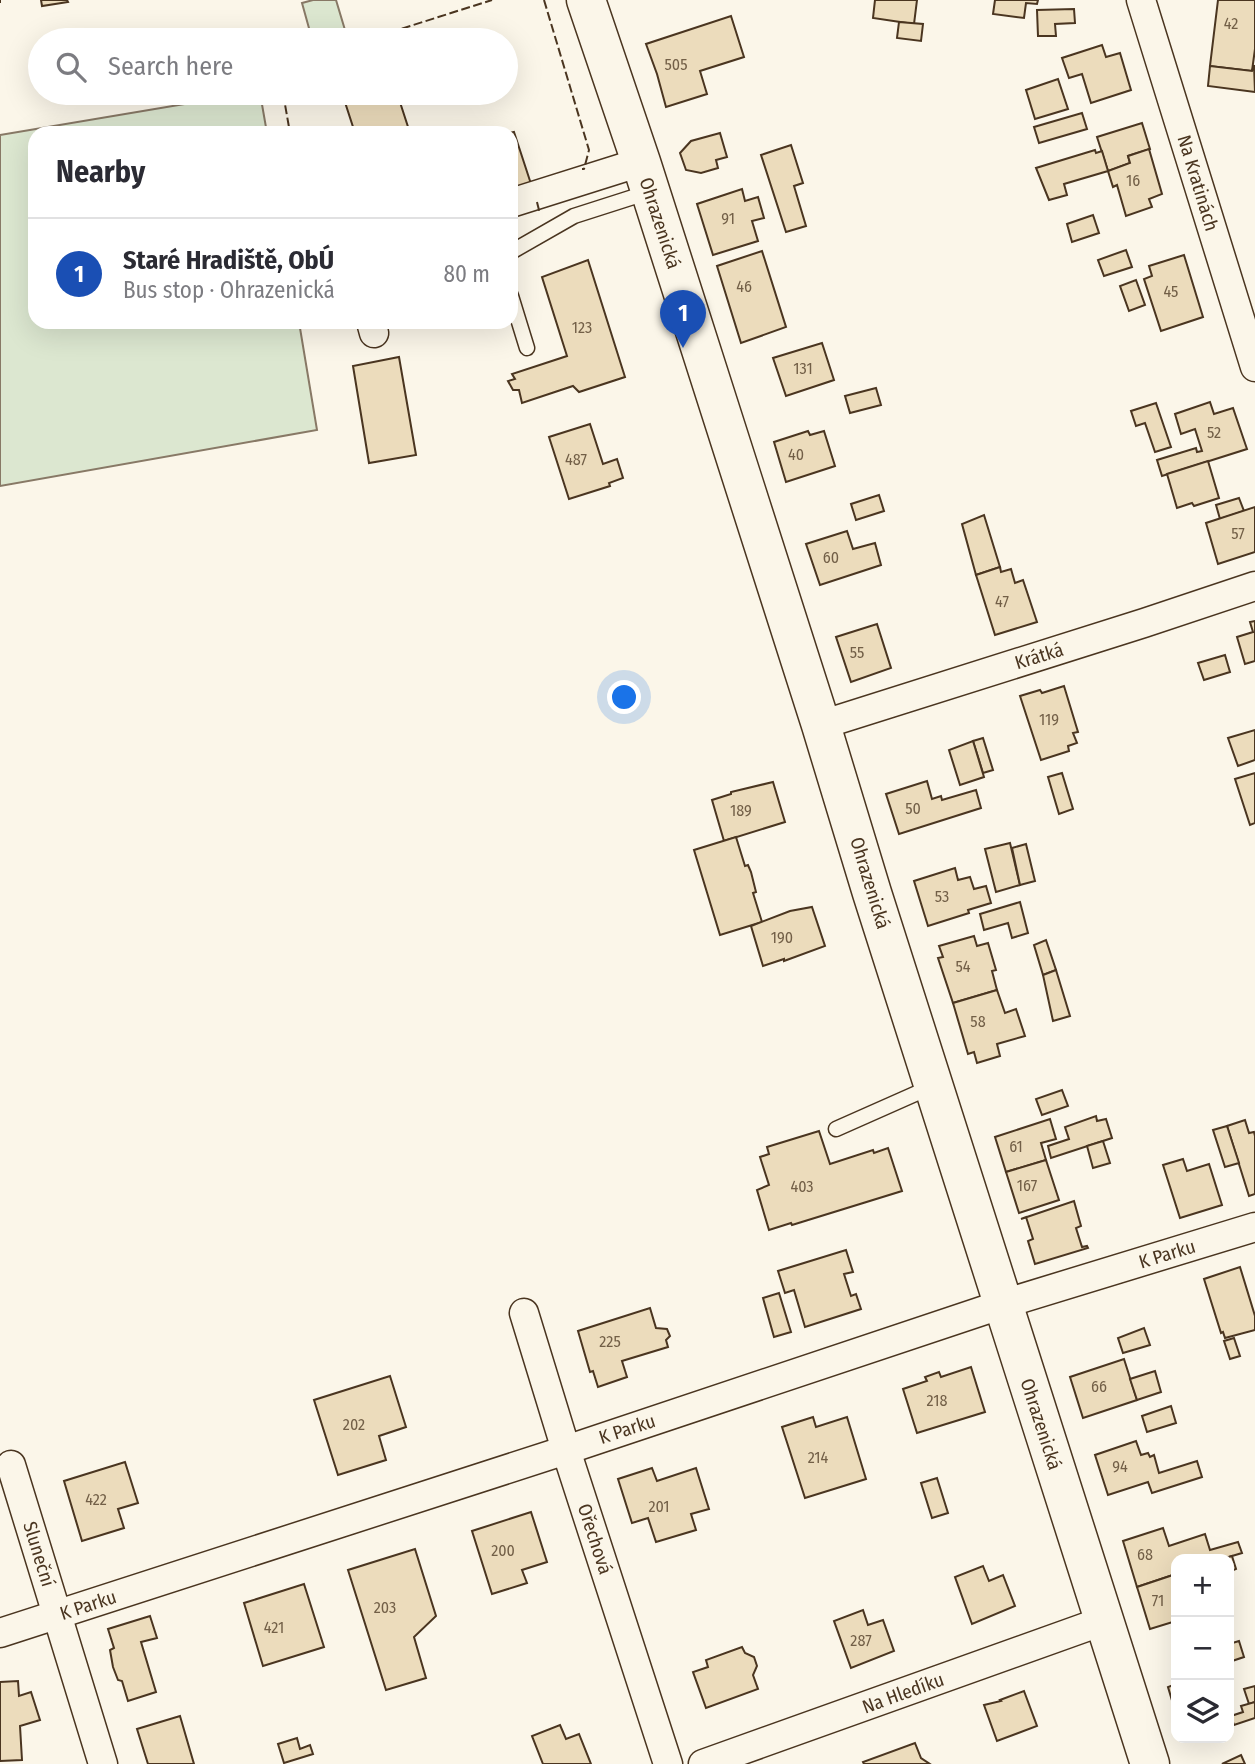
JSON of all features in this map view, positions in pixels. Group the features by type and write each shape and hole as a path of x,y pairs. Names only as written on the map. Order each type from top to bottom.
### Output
{"street":[{"name":"Na Kratinách","path":"1141,0 1255,367"},
{"name":"Ohrazenická","path":"587,1 821,725 1150,1764"},
{"path":"518,201 646,177"},
{"name":"Krátká","path":"821,725 1255,586"},
{"name":"K Parku","path":"0,1633 566,1450 1003,1304 1255,1227"},
{"name":"Ořechová","path":"524,1313 668,1764"},
{"name":"Sluneční","path":"11,1465 103,1764"},
{"name":"Na Hledíku","path":"702,1764 1103,1621"}],"lane":[{"path":"518,248 646,177"},
{"path":"518,319 527,348"},
{"path":"836,1129 934,1085"}],"green space":[{"path":"336,0 344,28 309,28 302,3"},
{"path":"179,105 262,105 266,126 54,126"},
{"path":"28,130 28,329 300,329 317,430 0,486 0,135"}],"building":[{"path":"41,0 67,0 68,2 42,6"},
{"path":"875,0 917,0 914,24 873,18"},
{"path":"995,0 1038,0 1037,4 1026,3 1024,18 993,14"},
{"path":"1218,0 1255,0 1252,71 1210,66"},
{"path":"1074,9 1075,23 1055,24 1056,36 1038,36 1037,10"},
{"path":"731,16 744,57 700,71 707,94 666,107 646,44"},
{"path":"899,22 923,24 921,41 897,38"},
{"path":"1102,45 1106,57 1120,53 1131,90 1091,103 1082,74 1069,78 1062,58"},
{"path":"1254,65 1255,92 1208,86 1210,66 1252,71"},
{"path":"1058,79 1068,109 1035,119 1026,90"},
{"path":"346,105 401,105 408,126 353,126"},
{"path":"1082,113 1087,129 1039,143 1034,127"},
{"path":"1142,123 1150,149 1128,156 1130,163 1108,171 1097,137"},
{"path":"720,133 727,157 716,160 718,168 701,173 686,170 680,153 691,141"},
{"path":"518,144 532,187 518,191"},
{"path":"791,145 803,183 794,186 806,226 786,232 761,155"},
{"path":"1149,149 1162,194 1149,199 1152,207 1126,216 1117,185 1113,187 1108,171 1130,163 1128,156"},
{"path":"1095,150 1096,153 1102,151 1108,171 1064,184 1067,195 1049,200 1036,168"},
{"path":"742,189 745,201 758,197 764,218 752,221 758,241 713,255 697,204"},
{"path":"1093,215 1099,233 1072,242 1067,224"},
{"path":"1126,250 1132,267 1104,276 1098,260"},
{"path":"762,251 786,327 741,343 717,266"},
{"path":"1184,255 1203,317 1161,331 1144,279 1152,276 1149,266"},
{"path":"588,260 625,377 579,392 573,386 522,403 519,390 513,390 508,381 515,379 512,374 567,356 542,277"},
{"path":"1136,280 1145,305 1129,311 1120,286"},
{"path":"822,343 834,380 786,396 773,358"},
{"path":"399,357 416,455 369,463 353,366"},
{"path":"876,388 881,405 850,413 845,396"},
{"path":"1210,402 1214,414 1233,408 1247,449 1162,476 1157,460 1196,448 1197,452 1202,451 1195,429 1181,434 1175,414"},
{"path":"1156,403 1171,447 1155,452 1145,423 1136,426 1131,411"},
{"path":"590,424 603,464 617,459 623,478 609,483 610,486 569,499 549,437"},
{"path":"808,431 810,435 824,431 835,466 786,482 774,442"},
{"path":"1208,461 1219,498 1177,508 1167,474"},
{"path":"879,495 884,511 856,520 851,504"},
{"path":"1239,498 1244,511 1220,519 1216,505"},
{"path":"1255,507 1255,552 1218,564 1206,523"},
{"path":"984,515 1000,567 976,575 962,524"},
{"path":"847,531 853,549 875,543 881,565 820,585 806,544"},
{"path":"1000,567 1001,572 1011,569 1015,583 1023,580 1037,622 995,635 976,575"},
{"path":"1255,621 1255,661 1245,664 1237,637 1253,632 1250,622"},
{"path":"877,624 891,668 851,682 836,637"},
{"path":"1225,655 1230,672 1204,680 1198,663"},
{"path":"1064,686 1078,732 1073,733 1077,743 1068,746 1069,751 1041,760 1020,696"},
{"path":"1255,730 1255,760 1238,766 1228,738"},
{"path":"983,738 993,770 983,773 973,741"},
{"path":"973,741 984,777 960,785 949,750"},
{"path":"1062,773 1073,809 1059,814 1048,777"},
{"path":"1255,773 1255,823 1250,825 1235,779"},
{"path":"927,781 932,799 941,796 942,800 976,790 981,808 899,834 886,794"},
{"path":"773,782 785,822 724,841 712,800 731,792"},
{"path":"736,837 745,866 748,865 751,872 756,892 753,893 762,922 720,935 694,850"},
{"path":"1010,843 1020,885 996,892 985,849"},
{"path":"1026,844 1035,881 1020,885 1012,848"},
{"path":"955,868 958,880 970,877 974,889 986,886 991,903 928,926 914,881"},
{"path":"1020,902 1028,933 1012,938 1008,923 984,930 980,914"},
{"path":"812,907 825,946 763,966 751,926 790,911"},
{"path":"974,936 977,946 988,943 996,970 992,971 997,990 953,1003 938,958 943,957 939,946"},
{"path":"1046,940 1056,970 1043,975 1034,945"},
{"path":"1056,970 1070,1016 1053,1021 1043,975"},
{"path":"997,990 1005,1013 1016,1009 1025,1036 997,1044 1000,1056 977,1063 974,1052 968,1054 953,1003"},
{"path":"1062,1090 1068,1106 1042,1115 1036,1099"},
{"path":"1096,1116 1097,1121 1106,1119 1112,1138 1051,1158 1048,1146 1069,1139 1065,1127"},
{"path":"1050,1119 1056,1139 1041,1143 1046,1160 1006,1172 995,1137"},
{"path":"1245,1120 1249,1133 1254,1132 1255,1136 1255,1194 1249,1196 1227,1126"},
{"path":"1227,1126 1239,1163 1225,1167 1213,1130"},
{"path":"819,1131 830,1164 888,1148 902,1191 769,1230 757,1190 769,1185 760,1157 769,1154 767,1147"},
{"path":"1103,1141 1110,1163 1093,1168 1087,1146"},
{"path":"1183,1159 1187,1171 1209,1164 1222,1205 1180,1218 1163,1165"},
{"path":"1046,1160 1059,1200 1019,1213 1006,1172"},
{"path":"1074,1201 1081,1226 1076,1228 1082,1247 1088,1248 1035,1264 1028,1241 1033,1239 1026,1217"},
{"path":"846,1250 853,1272 844,1274 851,1296 856,1294 861,1309 805,1327 794,1290 785,1293 778,1271"},
{"path":"1240,1267 1255,1316 1255,1330 1225,1338 1204,1279"},
{"path":"779,1293 791,1332 774,1337 763,1298"},
{"path":"650,1308 656,1328 667,1329 670,1336 666,1340 668,1347 622,1361 627,1377 598,1387 593,1371 590,1372 578,1331"},
{"path":"1144,1328 1150,1345 1123,1353 1118,1338"},
{"path":"1234,1338 1240,1356 1230,1359 1224,1341"},
{"path":"1124,1359 1137,1400 1083,1418 1070,1377"},
{"path":"971,1367 985,1412 917,1433 903,1389 927,1381 925,1377 939,1372 941,1377"},
{"path":"1155,1371 1161,1392 1137,1400 1130,1379"},
{"path":"390,1376 406,1427 379,1436 386,1460 338,1475 314,1400"},
{"path":"1171,1406 1176,1423 1147,1432 1142,1416"},
{"path":"813,1417 816,1427 847,1417 866,1479 805,1498 782,1427"},
{"path":"1136,1441 1141,1455 1154,1455 1159,1473 1197,1461 1202,1477 1152,1493 1148,1482 1108,1495 1095,1455"},
{"path":"125,1462 138,1503 118,1509 124,1528 82,1541 64,1481"},
{"path":"652,1468 657,1481 696,1468 709,1509 691,1514 696,1530 656,1542 648,1518 632,1523 618,1479"},
{"path":"937,1478 948,1513 932,1518 921,1483"},
{"path":"531,1512 547,1562 522,1570 527,1583 492,1594 472,1531"},
{"path":"1163,1528 1169,1546 1205,1534 1210,1550 1238,1542 1242,1553 1234,1555 1171,1554 1171,1576 1137,1587 1123,1541"},
{"path":"415,1549 436,1616 414,1637 426,1678 386,1690 348,1570"},
{"path":"983,1566 989,1581 1003,1575 1015,1606 972,1624 955,1577"},
{"path":"1171,1576 1171,1623 1150,1629 1137,1587"},
{"path":"304,1584 324,1647 263,1666 244,1603"},
{"path":"863,1610 868,1625 883,1620 894,1651 851,1668 834,1621"},
{"path":"150,1616 157,1638 141,1642 156,1692 128,1701 122,1681 118,1680 113,1667 110,1650 114,1648 108,1629"},
{"path":"1239,1641 1244,1657 1234,1660 1234,1642"},
{"path":"742,1647 745,1653 754,1657 757,1666 753,1675 758,1689 706,1708 693,1672 708,1667 706,1660"},
{"path":"18,1681 19,1696 31,1692 40,1720 20,1726 22,1760 0,1761 0,1682"},
{"path":"1255,1686 1255,1702 1249,1704 1244,1689"},
{"path":"1024,1691 1037,1726 997,1741 984,1705"},
{"path":"1255,1702 1255,1718 1234,1725 1234,1715 1243,1712 1241,1706"},
{"path":"180,1716 194,1764 148,1764 137,1729"},
{"path":"560,1725 566,1739 579,1734 591,1764 543,1764 532,1736"},
{"path":"297,1738 300,1749 310,1745 313,1754 284,1763 278,1744"},
{"path":"915,1743 921,1758 930,1764 863,1762"},
{"path":"1241,1755 1245,1764 1222,1764"}],"fence":[{"path":"404,28 492,0"},
{"path":"544,0 589,150 582,169"},
{"path":"285,105 289,126"},
{"path":"537,202 540,214"}],"place":[{"name":"Staré Hradiště, ObÚ","path":"683,348"}]}
